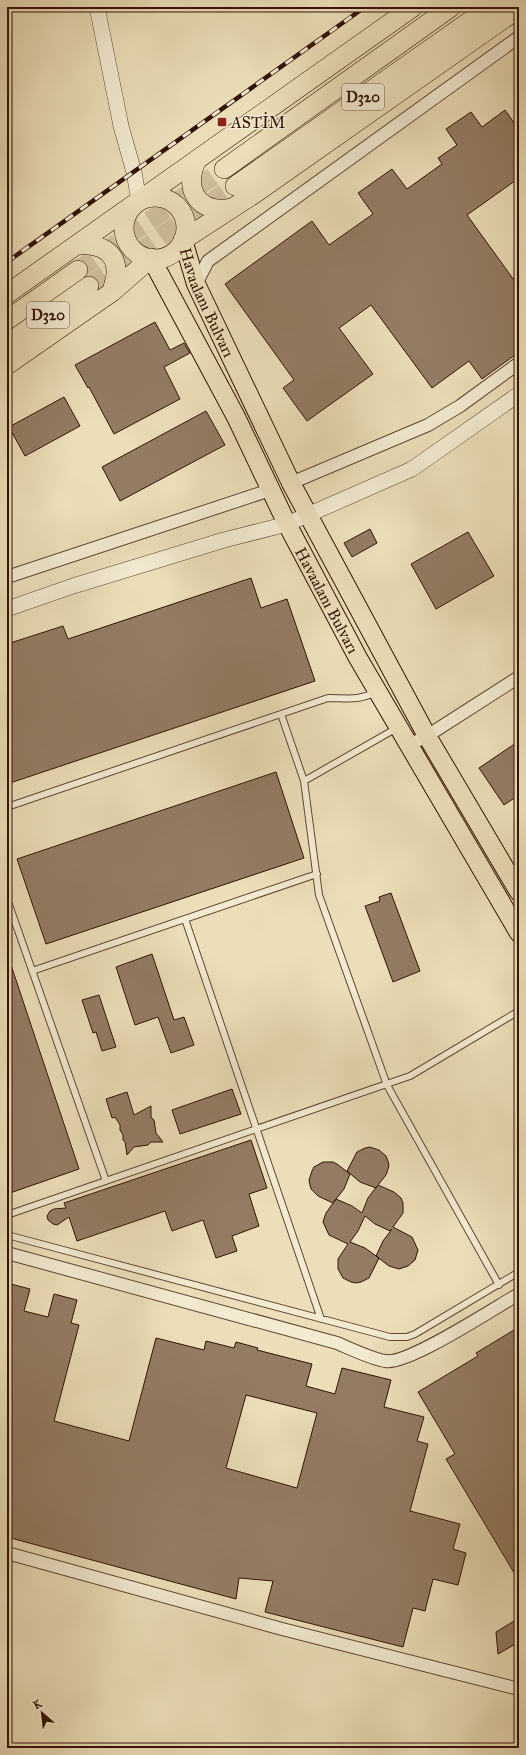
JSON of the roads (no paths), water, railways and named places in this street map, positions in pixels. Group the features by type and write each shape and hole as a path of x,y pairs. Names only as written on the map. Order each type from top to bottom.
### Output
{"highway":[{"path":"7,294 413,7"},
{"name":"D320","path":"224,170 451,7"},
{"name":"D320","path":"235,186 490,7"},
{"path":"184,240 186,230 182,212 176,204 167,199 148,197 139,201 126,215 124,234 128,243 134,250 142,256 151,258 161,258 170,254 178,248 184,240 519,8"},
{"path":"197,160 192,170 190,179 194,195 205,204 212,207 227,209 232,208"},
{"path":"78,245 94,245 103,248 110,254 114,260 116,272 112,292"},
{"path":"7,365 112,292 151,258"},
{"name":"D320","path":"7,320 78,270"},
{"name":"D320","path":"7,344 89,286"}],"main road":[{"name":"Havaalanı Bulvarı","path":"184,240 196,284 291,483 416,717 519,892"},
{"name":"Havaalanı Bulvarı","path":"151,258 236,417 287,524 377,691 519,933"},
{"path":"270,490 291,483"},
{"path":"377,691 397,680"},
{"path":"398,727 416,717"}],"street":[{"path":"97,7 121,126 134,172 139,201"},
{"path":"196,284 208,261 519,37"},
{"path":"291,483 428,425 460,406 519,363"},
{"path":"7,609 80,584 217,542 287,524 412,469 519,394"},
{"path":"7,577 270,490"},
{"path":"409,745 427,736 519,678"},
{"path":"7,1253 337,1343 387,1362 406,1357 447,1336 519,1294"},
{"path":"7,1553 282,1629 519,1689"}],"lane":[{"path":"7,807 328,698 356,699 365,697 377,691"},
{"path":"281,714 304,780 319,894 387,1085 499,1285"},
{"path":"304,780 398,727"},
{"path":"32,971 317,874"},
{"path":"7,899 106,1181"},
{"path":"185,919 322,1319"},
{"path":"7,1215 410,1076 519,1011"},
{"path":"7,1235 390,1337 407,1337 415,1334 519,1272"}],"tunnel":[{"path":"78,270 224,169"},
{"path":"89,286 235,186"}],"railway":[{"path":"7,262 365,7"}],"place":[{"name":"ASTİM","path":"222,122"}]}
